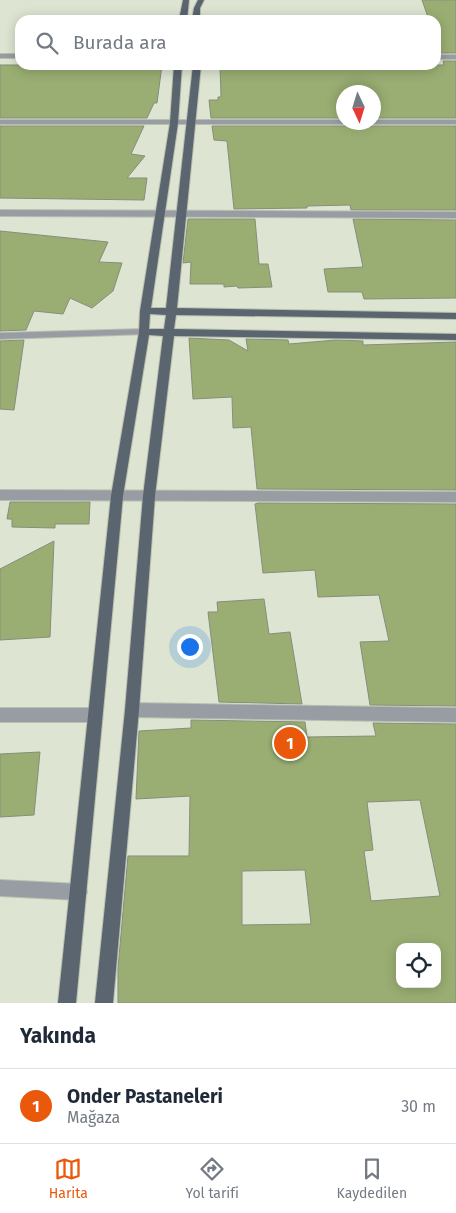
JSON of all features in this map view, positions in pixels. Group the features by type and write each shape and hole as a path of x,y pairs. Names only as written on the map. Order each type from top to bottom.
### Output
{"main road":[{"path":"184,15 186,0"},
{"path":"196,15 201,0"},
{"path":"67,1003 117,496 144,332 145,311 174,123 178,70"},
{"path":"104,1003 132,710 149,496 183,213 196,70"},
{"path":"145,311 456,316"},
{"path":"144,332 456,337"}],"street":[{"path":"0,56 15,56"},
{"path":"441,57 456,58"},
{"path":"0,122 456,122"},
{"path":"0,213 160,212 456,215"},
{"path":"0,336 144,332"},
{"path":"0,495 456,497"},
{"path":"132,710 456,715"},
{"path":"0,715 94,715"},
{"path":"0,888 79,892"}],"building":[{"path":"422,0 456,0 456,53 441,53 441,15 427,15"},
{"path":"443,61 456,61 456,118 381,118 381,85 336,85 336,118 211,118 209,100 218,100 218,97 221,97 220,70 441,70 441,65 444,65"},
{"path":"0,65 15,65 15,70 161,70 157,103 154,103 147,118 0,118"},
{"path":"0,126 144,126 131,154 145,156 127,178 147,178 144,200 0,198"},
{"path":"212,126 336,126 336,130 381,130 381,126 456,126 456,210 351,210 350,205 307,206 307,208 234,209 227,141 214,140"},
{"path":"188,219 255,219 259,264 268,264 272,287 238,288 237,286 224,287 224,284 190,284 191,262 183,263"},
{"path":"353,219 456,220 456,298 364,299 362,292 328,292 324,269 363,267"},
{"path":"0,231 108,242 99,262 122,263 113,291 92,308 70,298 63,314 34,311 26,330 0,331"},
{"path":"189,338 229,340 248,351 246,339 288,340 289,344 336,340 363,341 363,345 456,342 456,490 257,489 251,427 233,428 232,397 193,399"},
{"path":"24,340 14,410 0,409 0,341"},
{"path":"10,502 90,502 89,524 55,524 55,528 12,527 12,519 7,519"},
{"path":"255,504 456,504 456,706 370,705 360,642 389,641 379,595 318,597 315,570 263,573"},
{"path":"54,541 50,637 0,640 0,569"},
{"path":"264,599 269,634 290,632 302,704 219,702 208,612 218,612 217,602"},
{"path":"191,720 305,722 307,737 376,736 373,723 456,724 456,1003 118,1003 118,968 128,856 189,856 190,796 136,799 139,731 191,728","holes":["420,800 440,896 371,901 364,851 373,850 367,802","305,870 311,924 242,925 242,871"]},
{"path":"40,752 34,815 0,817 0,754"}],"place":[{"name":"Onder Pastaneleri","path":"290,743"}]}
